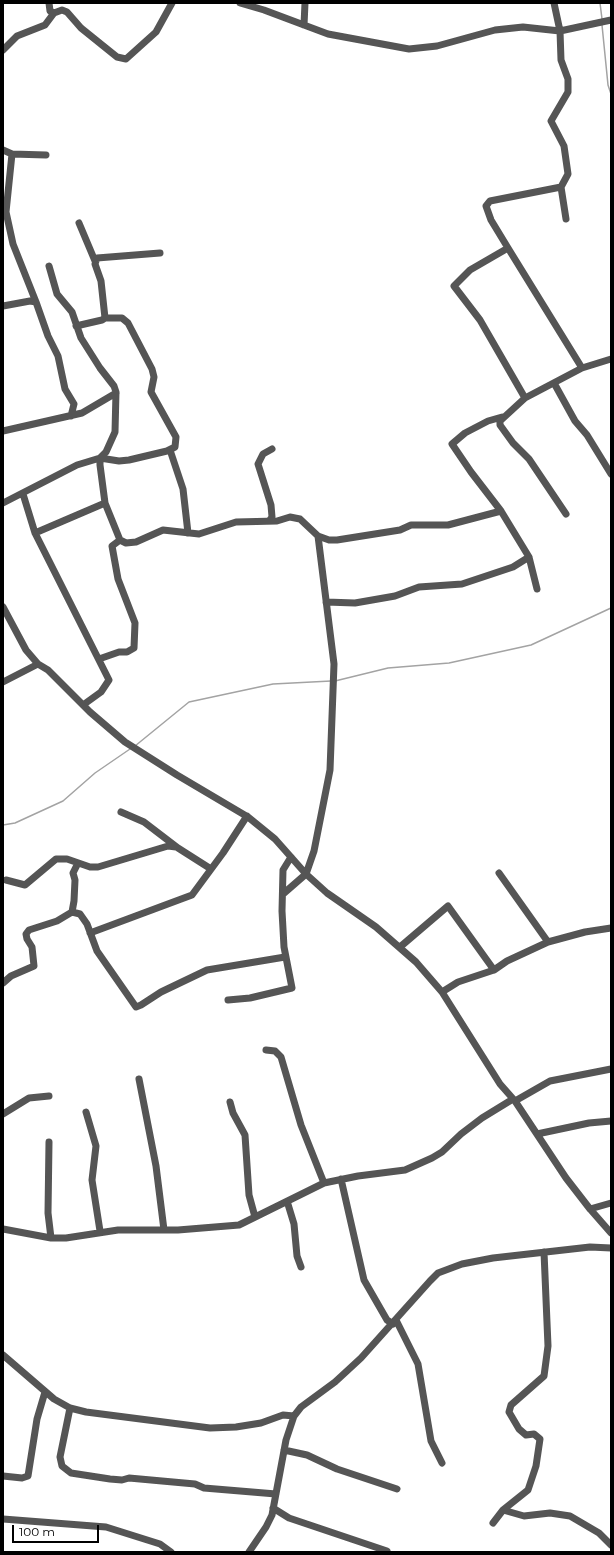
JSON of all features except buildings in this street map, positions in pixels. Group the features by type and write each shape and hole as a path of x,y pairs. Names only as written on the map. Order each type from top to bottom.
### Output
{"street":[{"path":"49,3 50,11 54,13"},
{"path":"3,50 17,36 45,25 54,13 62,10 67,12 81,28 117,57 126,59 156,32 172,3"},
{"path":"240,3 264,10 328,34 409,49 437,46 495,30 523,27 560,31 609,21"},
{"path":"304,25 305,3"},
{"path":"554,3 560,31 562,60 568,79 568,92 551,121 564,146 568,174 561,187 566,219"},
{"path":"3,150 12,154 46,155"},
{"path":"12,154 6,212 14,244 48,336 58,356 66,388 74,404 71,416"},
{"path":"561,187 490,201 486,206 491,220 582,368"},
{"path":"79,223 95,261 101,281 105,318"},
{"path":"508,248 470,270 454,286 480,320 525,398"},
{"path":"95,261 100,257 160,253"},
{"path":"49,266 57,294 72,312 76,326 100,368 114,386 116,393 115,432 106,452 100,458"},
{"path":"3,306 30,301 36,302"},
{"path":"3,503 77,465 100,458 119,461 129,460 170,450 175,447 176,437 150,392 154,374 145,354 125,320 118,317 105,318 76,326"},
{"path":"566,514 529,459 513,443 500,425 500,421 525,398 582,368 611,359"},
{"path":"554,383 574,421 587,435 611,474"},
{"path":"3,431 82,413 116,393"},
{"path":"503,417 482,424 465,433 452,444 471,472 502,511 529,558 537,589"},
{"path":"268,521 272,517 271,505 258,464 263,454 272,449"},
{"path":"170,450 183,489 188,533"},
{"path":"100,458 105,503 120,540 126,543 136,542 163,530 204,533 236,522 277,521 286,517 295,517 300,519 318,536 329,540 337,540 400,530 412,525 448,525 502,511"},
{"path":"23,494 35,533 46,552 82,630 109,680 101,692 83,706"},
{"path":"35,533 105,503"},
{"path":"283,894 306,874 314,851 330,770 334,664 318,536"},
{"path":"99,659 119,652 127,652 134,648 135,623 118,578 112,546 120,540"},
{"path":"326,602 355,603 394,596 419,587 462,584 513,567 529,558"},
{"path":"3,607 26,650 38,664 48,670 83,706 125,742 246,816 275,839 306,874 337,901 376,927 416,962 442,992 500,1084 514,1100 590,1209 611,1233"},
{"path":"3,682 38,664"},
{"path":"121,812 144,822 176,847 211,869"},
{"path":"90,933 192,895 246,816"},
{"path":"6,880 25,885 56,859 67,859 90,867 98,867 162,847 176,847"},
{"path":"228,1000 250,998 292,988 285,957 283,894 283,870 291,857"},
{"path":"72,912 75,880 73,873 78,863"},
{"path":"499,873 548,942"},
{"path":"400,947 448,906 494,970"},
{"path":"3,983 12,976 34,966 32,947 26,934 29,930 57,921 72,912 80,914 87,924 97,951 136,1007 161,992 207,970 285,957"},
{"path":"442,992 458,982 494,970 507,961 548,942 585,932 611,928"},
{"path":"266,1050 275,1051 281,1057 301,1125 324,1183"},
{"path":"3,1229 51,1238 66,1238 100,1231 164,1230 240,1225 324,1183 341,1179 405,1170 442,1152 461,1134 482,1118 550,1081 611,1069"},
{"path":"139,1079 156,1166 164,1230"},
{"path":"3,1114 29,1098 49,1096"},
{"path":"230,1102 233,1113 245,1135 249,1195 255,1217"},
{"path":"86,1112 96,1146 92,1180 100,1231"},
{"path":"537,1134 589,1123 611,1121"},
{"path":"49,1142 48,1213 51,1238"},
{"path":"341,1179 364,1280 387,1320 394,1322 418,1364 431,1441 442,1463"},
{"path":"286,1201 294,1224 297,1256 301,1267"},
{"path":"590,1209 611,1203"},
{"path":"249,1552 266,1527 273,1508 284,1450 294,1416 301,1407 349,1370 438,1273 462,1264 544,1252 590,1247 611,1248"},
{"path":"493,1523 503,1510 528,1490 536,1466 540,1440 534,1434 526,1434 519,1429 509,1412 511,1405 544,1376 548,1346 544,1252"},
{"path":"3,1355 46,1392 70,1408 114,1417 210,1428 236,1427 261,1423 283,1415 294,1416"},
{"path":"3,1476 22,1478 28,1476 36,1419 46,1392"},
{"path":"70,1408 60,1457 62,1466 71,1473 104,1479 122,1480 129,1478 195,1484 204,1488 276,1494"},
{"path":"284,1450 307,1456 337,1469 397,1489"},
{"path":"273,1508 289,1518 387,1551"},
{"path":"503,1510 524,1516 550,1513 570,1516 600,1533 611,1545"},
{"path":"3,1519 106,1527 154,1542 171,1552"}],"waterway":[{"path":"600,3 602,19"},
{"path":"602,25 608,85 611,94"},
{"path":"335,681 388,668 449,663 531,645 611,608"},
{"path":"135,746 189,702 273,684 331,681"},
{"path":"3,825 15,823 63,801 95,773 130,749"}]}
